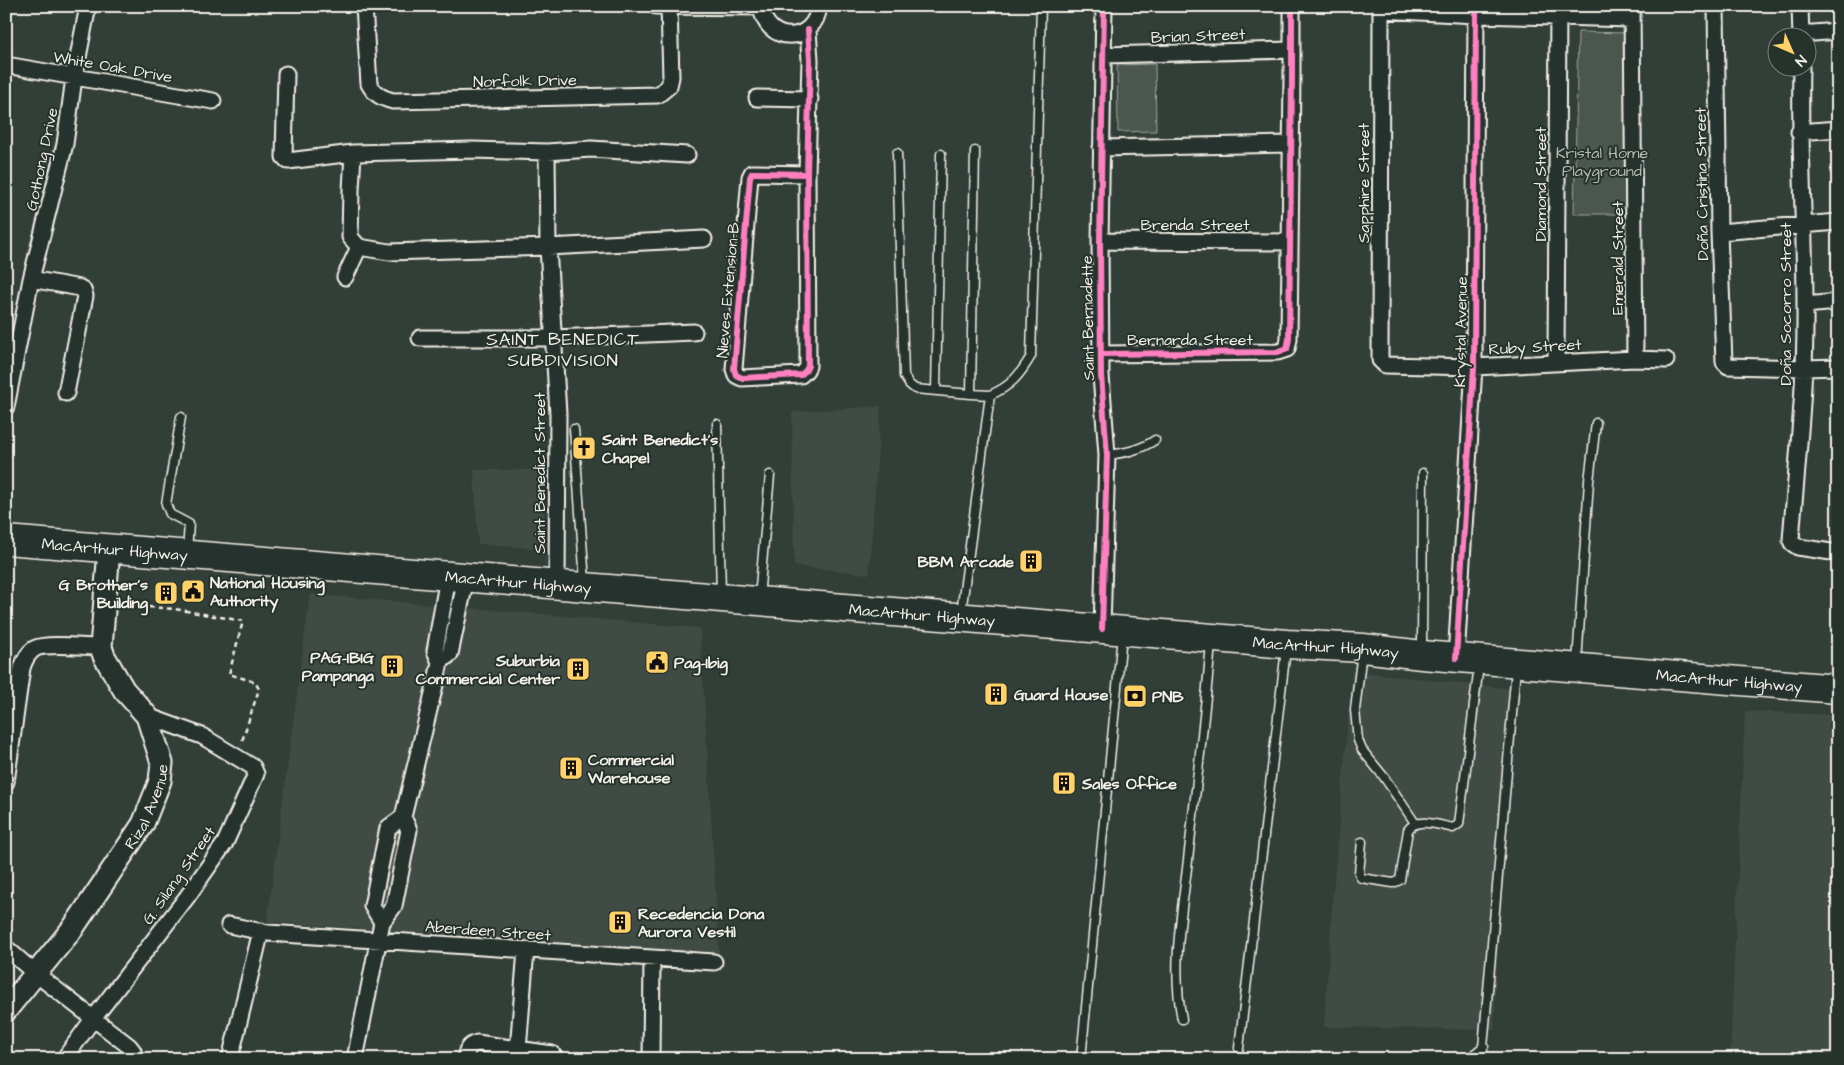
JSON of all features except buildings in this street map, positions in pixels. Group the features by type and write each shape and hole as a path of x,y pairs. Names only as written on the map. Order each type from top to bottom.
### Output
{"highway":[{"name":"MacArthur Highway","path":"6,540 457,578 1287,644 1363,648 1468,659 1838,689"}],"street":[{"name":"Gothong Drive","path":"6,407 9,374 66,144 74,78 88,6"},
{"name":"Norfolk Drive","path":"364,6 369,84 373,92 381,98 393,101 658,94 669,86 671,77 669,6"},
{"path":"656,6 761,7 762,16 773,30 791,36 808,30 814,23 819,6"},
{"name":"Saint Bernadette","path":"1104,6 1100,241 1101,375 1107,455 1112,630"},
{"path":"1290,242 1292,6"},
{"name":"Doña Cristina Street","path":"1716,6 1719,232 1724,362 1728,366 1804,368"},
{"path":"1800,6 1801,28"},
{"path":"1381,8 1632,13"},
{"name":"Sapphire Street","path":"1380,360 1381,8"},
{"name":"Krystal Avenue","path":"1468,659 1474,367 1476,11"},
{"name":"Diamond Street","path":"1556,362 1558,11"},
{"name":"Emerald Street","path":"1632,13 1635,359"},
{"name":"Nieves Extension-B","path":"807,174 755,173 750,177 734,369 736,375 742,378 801,374 808,366 807,174 810,99 808,30"},
{"path":"1816,34 1838,31"},
{"name":"Brian Street","path":"1104,55 1292,50"},
{"name":"White Oak Drive","path":"6,65 213,101"},
{"path":"286,74 284,157 288,161 354,153 472,150 547,152 591,149 687,154"},
{"name":"Doña Socorro Street","path":"1801,78 1799,132 1805,305 1804,368 1790,540 1798,547 1838,553"},
{"path":"757,98 810,99"},
{"path":"1799,132 1838,129"},
{"path":"1102,148 1292,144"},
{"name":"Saint Benedict Street","path":"547,152 548,247 558,429 557,585"},
{"path":"354,153 350,190 350,237 359,247 389,252 548,247 704,239"},
{"path":"1719,232 1838,222"},
{"name":"Brenda Street","path":"1100,241 1290,242"},
{"name":"Bernarda Street","path":"1102,354 1278,352 1287,348 1289,340 1290,242"},
{"path":"345,277 359,247"},
{"path":"31,280 80,288 85,296 66,393"},
{"path":"1805,305 1838,302"},
{"path":"420,338 554,338 694,332"},
{"name":"Ruby Street","path":"1380,360 1385,365 1474,367 1635,359 1666,360"},
{"path":"1804,368 1838,367"},
{"name":"Rizal Avenue","path":"6,1010 73,928 143,824 160,782 162,763 147,716 124,690 104,656 101,647 103,604 109,550"},
{"path":"382,922 372,906 388,828 402,817 440,662 435,651 457,578"},
{"path":"6,782 24,660 34,649 44,646 101,647"},
{"path":"147,716 202,736 237,758"},
{"name":"G. Silang Street","path":"92,1019 187,897 225,843 256,774 253,768 237,758"},
{"path":"354,1059 382,922 394,906 409,830 402,817"},
{"name":"Aberdeen Street","path":"228,925 261,931 379,940 714,962"},
{"path":"230,1059 261,931"},
{"path":"6,948 92,1019 129,1046 133,1051 133,1059"},
{"path":"518,1050 526,950"},
{"path":"651,1059 652,958"},
{"path":"64,1059 92,1019"},
{"path":"465,1059 467,1049 470,1045 476,1043 552,1054 556,1059"}],"lane":[{"path":"897,153 904,376 908,384 915,389 936,389 990,395 1003,390 1014,382 1031,356 1041,6"},
{"path":"971,394 975,151"},
{"path":"936,389 941,154"},
{"path":"961,618 990,395"},
{"path":"181,417 166,504 170,514 189,524 186,555"},
{"path":"1576,668 1589,481 1596,423"},
{"path":"718,424 721,598"},
{"path":"574,429 585,587"},
{"path":"1107,455 1142,449 1156,440"},
{"path":"1422,473 1422,655"},
{"path":"758,601 770,475"},
{"path":"1081,1059 1112,630"},
{"path":"1182,1019 1178,997 1177,955 1212,638"},
{"path":"1239,1048 1250,942 1287,644"},
{"path":"1363,648 1355,710 1358,740 1362,750 1384,777 1415,823 1453,828 1458,824 1468,659"},
{"path":"1482,1059 1516,663"},
{"path":"1362,842 1359,873 1362,878 1393,883 1400,880 1408,830 1415,823"},
{"path":"1468,1059 1484,1046"}],"path":[{"path":"103,604 175,609 243,621 229,674 255,682 259,689 237,758"}],"shaded area":[{"path":"881,406 869,574 794,566 792,412"},
{"path":"474,470 541,470 546,549 478,544"},
{"path":"310,594 700,628 719,953 267,922"},
{"path":"1352,671 1519,690 1496,974 1494,1030 1324,1027 1332,906"},
{"path":"1745,711 1834,715 1832,1059 1730,1059"}],"green space":[{"name":"Kristal Home Playground","path":"1578,32 1632,33 1629,214 1574,214"},
{"path":"1155,64 1156,131 1118,132 1117,65"}],"cycle path":[{"path":"1102,629 1107,455 1101,375 1100,241 1104,6"},
{"path":"1102,354 1278,352 1287,349 1289,339 1292,6"},
{"path":"1456,658 1474,367 1476,6"},
{"path":"807,174 752,173 750,177 734,369 736,375 742,378 801,375 808,366 807,174 810,60 808,30"}],"place":[{"name":"Saint Benedict's Chapel","path":"584,448"},
{"name":"BBM Arcade","path":"1031,561"},
{"name":"National Housing Authority","path":"193,591"},
{"name":"G Brother's Building","path":"166,593"},
{"name":"Pag-Ibig","path":"657,662"},
{"name":"PAG-IBIG Pampanga","path":"392,666"},
{"name":"Suburbia Commercial Center","path":"578,669"},
{"name":"Guard House","path":"996,694"},
{"name":"PNB","path":"1135,696"},
{"name":"Commercial Warehouse","path":"571,768"},
{"name":"Sales Office","path":"1064,783"},
{"name":"Recedencia Dona Aurora Vestil","path":"620,922"}],"district":[{"name":"SAINT BENEDICT SUBDIVISION","path":"563,349"}]}
